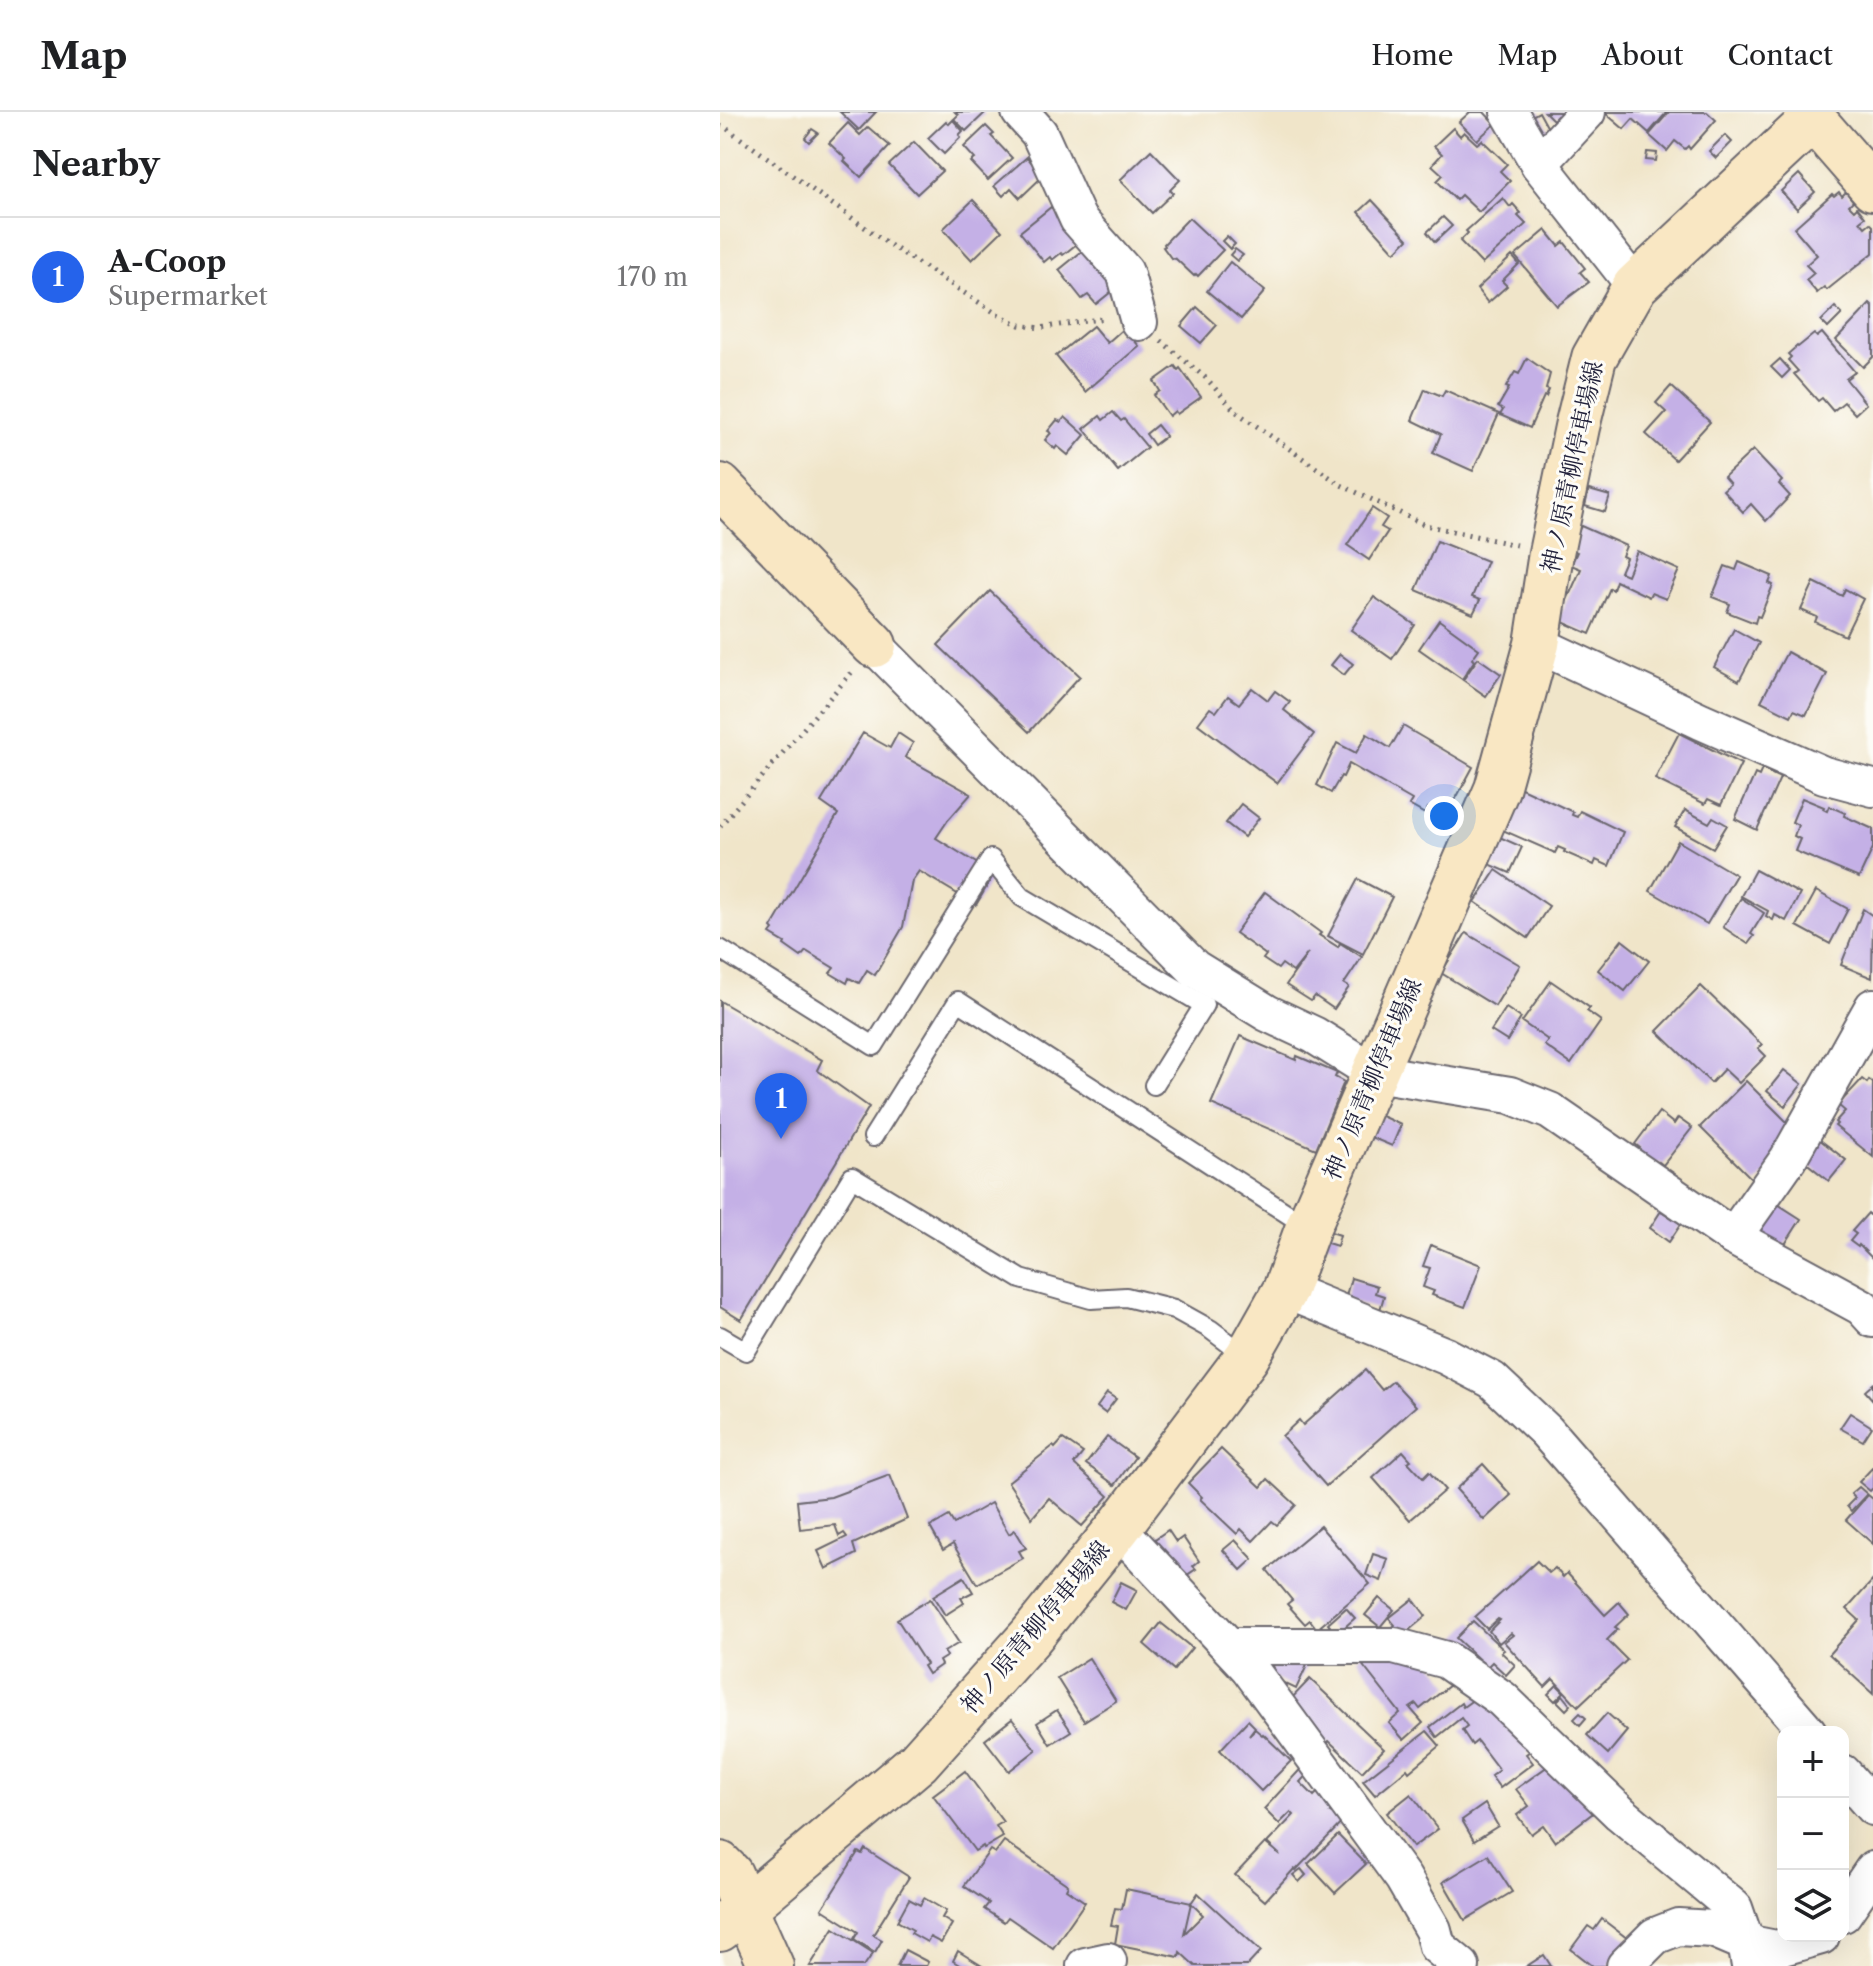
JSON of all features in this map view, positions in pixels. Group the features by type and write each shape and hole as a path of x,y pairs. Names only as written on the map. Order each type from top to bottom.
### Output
{"main road":[{"path":"1812,116 1873,188"},
{"name":"神ノ原青柳停車場線","path":"733,1919 918,1762 1031,1636 1118,1528 1247,1357 1285,1290 1308,1227 1497,789 1537,644 1551,553 1594,358 1635,286 1812,116"},
{"path":"720,486 874,645"},
{"path":"720,1864 730,1874 733,1919 771,1966"}],"street":[{"path":"1020,112 1039,133 1078,219 1125,272 1139,322"},
{"path":"1509,112 1539,164 1635,286"},
{"path":"1539,164 1587,112"},
{"path":"1537,644 1824,775 1873,788"},
{"path":"874,645 1186,979 1314,1035 1375,1073 1510,1095 1550,1111 1733,1237 1862,1307 1873,1319"},
{"path":"1733,1237 1788,1159 1873,1007"},
{"path":"1285,1290 1446,1356 1492,1380 1546,1431 1803,1726"},
{"path":"1118,1528 1249,1668 1403,1878 1433,1930 1437,1946 1461,1966"},
{"path":"1230,1646 1394,1646 1446,1660 1502,1699 1620,1813 1734,1908 1748,1955"},
{"path":"1849,1780 1873,1807"},
{"path":"1849,1905 1873,1870"},
{"path":"1625,1966 1655,1936 1678,1927 1713,1929 1748,1955 1800,1942"}],"lane":[{"path":"720,949 874,1046 991,859 1022,897 1186,979 1204,1005 1154,1085"},
{"path":"873,1137 958,1001 1308,1227"},
{"path":"720,1336 746,1351 852,1177 1021,1279 1091,1299 1126,1297 1174,1309 1210,1329 1247,1357"}],"path":[{"path":"720,126 884,241 997,314 1020,325 1040,328 1108,318 1139,322 1207,379 1235,411 1341,485 1425,525 1551,553"},
{"path":"720,826 874,645"}],"building":[{"path":"840,112 876,112 859,130"},
{"path":"955,112 986,112 966,131 954,119 958,115"},
{"path":"1470,112 1484,112 1495,124 1477,140 1459,122"},
{"path":"1539,112 1550,132 1538,138 1528,118"},
{"path":"1545,112 1569,112 1561,120 1557,116 1553,120"},
{"path":"1604,112 1667,112 1649,133 1633,119 1624,129"},
{"path":"1669,112 1707,112 1716,120 1690,149 1675,141 1667,151 1649,135"},
{"path":"953,120 963,131 944,154 928,138 946,121 949,124"},
{"path":"848,123 860,135 868,127 890,146 861,177 829,143"},
{"path":"986,126 994,134 991,136 1012,158 988,180 971,162 975,159 964,147"},
{"path":"1453,128 1460,136 1464,132 1477,144 1482,140 1507,164 1500,171 1510,181 1479,212 1461,195 1456,200 1437,181 1443,175 1432,165 1442,154 1434,146"},
{"path":"812,129 818,133 809,142 805,138"},
{"path":"1725,135 1732,142 1716,158 1709,151"},
{"path":"914,142 942,171 917,194 889,165"},
{"path":"1151,150 1180,180 1170,190 1173,193 1152,213 1120,180"},
{"path":"1647,152 1657,153 1656,161 1646,160"},
{"path":"1027,157 1043,176 1020,198 1011,188 1003,196 994,186"},
{"path":"1799,174 1815,192 1797,209 1781,191"},
{"path":"1839,192 1842,196 1846,192 1853,201 1849,205 1854,210 1857,207 1865,217 1860,221 1865,227 1870,223 1873,226 1873,253 1827,290 1824,287 1817,293 1806,280 1814,273 1806,265 1817,255 1794,228 1832,194 1834,196"},
{"path":"1503,198 1510,207 1513,204 1521,213 1518,216 1526,224 1482,264 1460,241 1468,233 1466,231"},
{"path":"973,200 1002,231 972,260 943,229"},
{"path":"1372,200 1408,239 1395,252 1359,212"},
{"path":"1051,207 1079,242 1063,255 1061,253 1052,260 1050,257 1044,262 1020,232"},
{"path":"1443,217 1452,226 1435,242 1427,232"},
{"path":"1189,218 1223,250 1198,276 1171,258 1163,247"},
{"path":"1546,230 1559,246 1564,242 1585,268 1580,272 1589,282 1557,306 1515,256"},
{"path":"1227,236 1235,244 1230,249 1222,241"},
{"path":"1086,248 1117,287 1096,304 1088,295 1082,299 1059,270"},
{"path":"1235,249 1243,255 1237,261 1230,255"},
{"path":"1512,256 1519,264 1502,281 1507,286 1488,303 1477,289"},
{"path":"1230,262 1265,291 1241,319 1207,291"},
{"path":"1870,304 1873,307 1873,357 1863,367 1836,340"},
{"path":"1197,307 1217,325 1201,343 1181,326"},
{"path":"1835,307 1842,314 1828,328 1821,321"},
{"path":"1093,326 1107,343 1124,328 1139,346 1085,392 1056,356"},
{"path":"1822,333 1855,372 1846,379 1866,404 1855,414 1844,402 1833,411 1822,398 1818,401 1794,374 1798,371 1788,360 1791,357 1788,354 1797,346 1814,334 1817,337"},
{"path":"1527,358 1550,374 1546,389 1549,390 1530,428 1500,415 1503,410 1498,407 1509,388 1506,387 1515,372 1519,374"},
{"path":"1780,359 1790,370 1782,378 1771,367"},
{"path":"1175,366 1178,370 1180,368 1201,397 1169,416 1154,395 1160,391 1154,381"},
{"path":"1671,386 1710,422 1675,460 1646,434 1666,412 1656,403"},
{"path":"1425,389 1442,396 1445,390 1499,414 1473,471 1433,453 1441,434 1412,420"},
{"path":"1113,412 1121,421 1124,419 1147,447 1118,471 1084,429 1100,416 1103,420"},
{"path":"1065,417 1085,435 1068,455 1045,440 1057,420 1061,422"},
{"path":"1157,425 1166,436 1154,445 1146,434"},
{"path":"1753,450 1782,481 1779,484 1790,496 1766,521 1751,504 1743,512 1723,490 1730,484 1724,477"},
{"path":"1589,490 1610,496 1605,512 1585,506"},
{"path":"1372,508 1387,518 1381,527 1388,531 1369,560 1347,545"},
{"path":"1581,526 1626,546 1622,556 1626,558 1620,572 1627,575 1637,551 1679,570 1666,599 1651,593 1649,597 1616,581 1590,634 1558,620 1581,569 1571,565 1577,552 1570,549"},
{"path":"1437,541 1487,561 1472,597 1480,600 1473,614 1416,590"},
{"path":"1739,562 1772,576 1769,583 1773,585 1755,623 1727,612 1730,604 1712,597 1725,566 1736,570"},
{"path":"1814,582 1842,596 1845,589 1863,599 1845,636 1815,622 1817,617 1801,610"},
{"path":"990,591 1080,676 1029,732 938,645"},
{"path":"1374,597 1415,625 1392,659 1351,630"},
{"path":"1439,620 1479,649 1462,679 1419,649"},
{"path":"1734,629 1759,643 1739,681 1714,667"},
{"path":"1787,652 1827,674 1806,715 1794,710 1791,716 1761,701"},
{"path":"1340,654 1353,664 1344,675 1331,665"},
{"path":"1478,658 1501,674 1486,696 1463,680"},
{"path":"1252,688 1268,700 1275,691 1290,702 1284,710 1314,734 1277,783 1198,724 1210,708 1216,712 1228,696 1239,704"},
{"path":"1403,726 1473,767 1446,817 1428,808 1425,814 1409,805 1412,800 1349,764 1331,793 1317,785 1337,743 1356,753 1367,734 1390,748"},
{"path":"863,733 890,748 898,733 913,743 905,757 971,794 936,838 994,874 976,905 919,871 912,881 903,927 875,975 867,970 859,983 849,978 847,983 830,973 834,968 806,951 801,957 770,934 838,814 821,802"},
{"path":"1679,733 1741,764 1721,805 1708,799 1705,804 1655,779"},
{"path":"1762,769 1780,778 1757,830 1735,819 1755,774 1759,776"},
{"path":"1517,786 1573,812 1572,815 1577,817 1580,811 1623,832 1609,866 1596,860 1594,865 1558,847 1555,853 1498,828"},
{"path":"1802,798 1827,811 1829,806 1873,829 1873,848 1859,878 1795,851 1800,839 1794,836 1798,825 1792,822"},
{"path":"1241,804 1259,818 1244,837 1226,823"},
{"path":"1685,810 1709,823 1713,817 1727,825 1713,848 1675,827"},
{"path":"1495,835 1522,847 1510,873 1489,864 1491,859 1486,857"},
{"path":"1678,841 1736,875 1707,924 1650,891"},
{"path":"1496,870 1549,906 1528,938 1475,902"},
{"path":"1755,870 1800,894 1786,921 1775,915 1773,920 1766,916 1768,911 1741,896"},
{"path":"1358,879 1392,897 1363,954 1328,936"},
{"path":"1816,891 1848,909 1830,944 1797,926"},
{"path":"1265,892 1321,933 1319,935 1338,947 1340,943 1362,957 1344,984 1349,987 1334,1009 1315,996 1311,1001 1286,985 1308,953 1293,972 1282,964 1278,969 1263,959 1266,955 1235,933"},
{"path":"1741,898 1764,913 1748,944 1723,927"},
{"path":"1863,909 1873,916 1872,978 1841,965"},
{"path":"1466,933 1520,965 1495,1006 1441,973"},
{"path":"1622,940 1649,961 1625,991 1598,970"},
{"path":"1551,981 1590,1008 1587,1011 1601,1021 1571,1064 1544,1045 1548,1040 1522,1022"},
{"path":"1701,986 1762,1045 1758,1048 1766,1056 1739,1083 1724,1069 1711,1083 1657,1031"},
{"path":"720,1001 822,1060 817,1070 869,1107 741,1320 720,1307"},
{"path":"1506,1008 1521,1018 1507,1041 1491,1031"},
{"path":"1240,1036 1296,1060 1297,1056 1337,1073 1335,1077 1344,1082 1316,1149 1211,1104"},
{"path":"1784,1070 1802,1084 1785,1106 1767,1091"},
{"path":"1862,1079 1873,1083 1873,1157 1835,1126 1845,1111 1838,1105"},
{"path":"1746,1081 1798,1133 1757,1184 1700,1127"},
{"path":"1659,1112 1674,1124 1678,1118 1692,1128 1663,1165 1659,1162 1653,1170 1634,1155 1640,1148 1635,1144"},
{"path":"1377,1114 1401,1125 1392,1146 1368,1136"},
{"path":"1815,1136 1846,1160 1829,1181 1799,1157"},
{"path":"1765,1196 1801,1219 1780,1252 1744,1229"},
{"path":"1661,1211 1681,1224 1669,1242 1650,1228"},
{"path":"1873,1212 1873,1259 1850,1241 1856,1234 1852,1231 1868,1213"},
{"path":"1328,1231 1340,1235 1337,1246 1324,1242"},
{"path":"1431,1245 1481,1265 1465,1307 1432,1295 1434,1291 1423,1287 1430,1268 1423,1266"},
{"path":"1351,1278 1377,1286 1375,1293 1384,1296 1380,1310 1345,1299"},
{"path":"1365,1370 1382,1390 1393,1381 1416,1406 1326,1486 1282,1436 1299,1420 1303,1425"},
{"path":"1873,1384 1873,1400 1865,1391"},
{"path":"1107,1393 1116,1399 1105,1413 1097,1407"},
{"path":"1850,1413 1872,1427 1863,1441 1840,1428"},
{"path":"1107,1437 1135,1457 1115,1485 1086,1464"},
{"path":"1063,1439 1083,1453 1074,1464 1109,1496 1082,1526 1049,1498 1032,1518 1008,1482"},
{"path":"1221,1449 1261,1487 1268,1479 1296,1505 1277,1525 1272,1521 1253,1541 1241,1529 1237,1534 1200,1499 1202,1497 1188,1483"},
{"path":"1403,1451 1411,1460 1408,1462 1423,1478 1429,1472 1445,1490 1410,1520 1373,1478"},
{"path":"1483,1464 1511,1495 1484,1520 1456,1489"},
{"path":"1873,1467 1873,1488 1870,1491 1859,1482"},
{"path":"890,1475 907,1519 853,1544 856,1554 826,1569 818,1551 847,1537 844,1533 839,1536 835,1525 800,1529 797,1501 831,1497"},
{"path":"1859,1487 1867,1494 1851,1511 1847,1506 1855,1498 1851,1494"},
{"path":"1868,1495 1873,1499 1873,1544 1846,1520"},
{"path":"991,1503 1009,1534 1015,1530 1026,1548 1019,1551 1023,1558 977,1584 953,1544 943,1550 930,1527 949,1516 954,1524"},
{"path":"1320,1526 1370,1584 1317,1629 1310,1620 1305,1624 1287,1604 1292,1600 1267,1570"},
{"path":"1168,1530 1176,1542 1183,1537 1199,1561 1193,1566 1196,1569 1169,1587 1142,1548"},
{"path":"1235,1540 1253,1559 1241,1570 1223,1550"},
{"path":"1373,1554 1388,1559 1381,1581 1366,1575"},
{"path":"1537,1561 1549,1573 1555,1568 1563,1577 1567,1573 1605,1615 1619,1602 1629,1614 1607,1640 1627,1660 1578,1706 1553,1679 1545,1687 1504,1642 1513,1635 1511,1633 1499,1643 1489,1631 1500,1620 1487,1629 1475,1617"},
{"path":"964,1577 973,1592 961,1598 964,1603 945,1615 933,1596"},
{"path":"1873,1580 1873,1694 1829,1654 1859,1620 1847,1609"},
{"path":"1121,1582 1137,1590 1126,1610 1111,1602"},
{"path":"1379,1598 1394,1610 1380,1627 1365,1615"},
{"path":"930,1599 959,1643 944,1652 947,1656 939,1661 941,1665 928,1674 923,1666 926,1664 897,1619"},
{"path":"1413,1599 1426,1616 1408,1631 1450,1685 1420,1709 1416,1704 1410,1708 1423,1723 1404,1740 1389,1723 1400,1713 1357,1658 1395,1625 1389,1618"},
{"path":"1346,1608 1355,1618 1337,1634 1328,1624"},
{"path":"1473,1621 1504,1650 1501,1652 1515,1665 1506,1675 1492,1662 1487,1667 1456,1638"},
{"path":"1161,1623 1192,1648 1174,1670 1144,1644"},
{"path":"1281,1649 1309,1661 1296,1689 1269,1676"},
{"path":"1089,1658 1116,1701 1084,1721 1057,1678"},
{"path":"1310,1679 1384,1749 1362,1772 1329,1741 1323,1748 1288,1702"},
{"path":"1495,1684 1540,1744 1526,1754 1533,1763 1500,1788 1491,1776 1499,1770 1477,1741 1472,1745 1462,1730 1467,1726 1461,1718 1437,1737 1430,1727 1461,1703 1463,1707"},
{"path":"1557,1685 1564,1692 1555,1701 1548,1694"},
{"path":"1563,1695 1571,1705 1566,1710 1557,1701"},
{"path":"1057,1710 1071,1731 1050,1744 1037,1723"},
{"path":"1580,1713 1586,1718 1580,1725 1574,1719"},
{"path":"1607,1713 1627,1731 1608,1754 1587,1735"},
{"path":"1012,1719 1036,1750 1009,1771 985,1740"},
{"path":"1248,1720 1255,1727 1249,1735 1255,1729 1291,1761 1261,1791 1220,1750"},
{"path":"1427,1731 1440,1746 1375,1795 1363,1781"},
{"path":"1555,1761 1593,1813 1555,1842 1543,1825 1531,1834 1517,1815 1529,1806 1516,1789"},
{"path":"1307,1762 1313,1768 1300,1782 1314,1796 1321,1789 1337,1805 1330,1812 1339,1805 1349,1815 1265,1901 1235,1875 1265,1843 1280,1855 1267,1843 1294,1815 1291,1812 1279,1824 1264,1809"},
{"path":"965,1771 1003,1822 996,1826 1003,1837 975,1851 933,1795"},
{"path":"1411,1794 1438,1829 1413,1847 1387,1813"},
{"path":"1485,1804 1498,1826 1474,1841 1462,1820"},
{"path":"1338,1835 1366,1864 1335,1893 1308,1864"},
{"path":"1004,1841 1068,1885 1066,1889 1085,1902 1053,1948 1008,1917 1004,1922 984,1909 989,1903 964,1886 990,1850 995,1853"},
{"path":"865,1849 909,1877 873,1935 882,1940 875,1952 854,1939 858,1932 822,1909 858,1852 862,1854"},
{"path":"1488,1855 1512,1892 1465,1920 1443,1882"},
{"path":"1301,1869 1306,1875 1299,1882 1293,1875"},
{"path":"1126,1889 1191,1903 1198,1893 1261,1951 1247,1966 1195,1966 1180,1952 1179,1957 1115,1944 1118,1926 1111,1925 1115,1908 1122,1909","holes":["1191,1903 1203,1915 1184,1934"]},
{"path":"924,1898 946,1911 942,1918 952,1924 941,1943 930,1937 927,1942 897,1921 909,1899 920,1905"},
{"path":"1602,1919 1628,1939 1608,1966 1593,1966 1571,1949 1588,1926 1594,1930"},
{"path":"834,1928 873,1953 864,1966 810,1966"},
{"path":"905,1950 928,1962 926,1966 897,1966"},
{"path":"958,1951 982,1966 961,1966 953,1961"},
{"path":"1544,1955 1551,1966 1527,1966"}],"place":[{"name":"A-Coop","path":"781,1139"}]}
